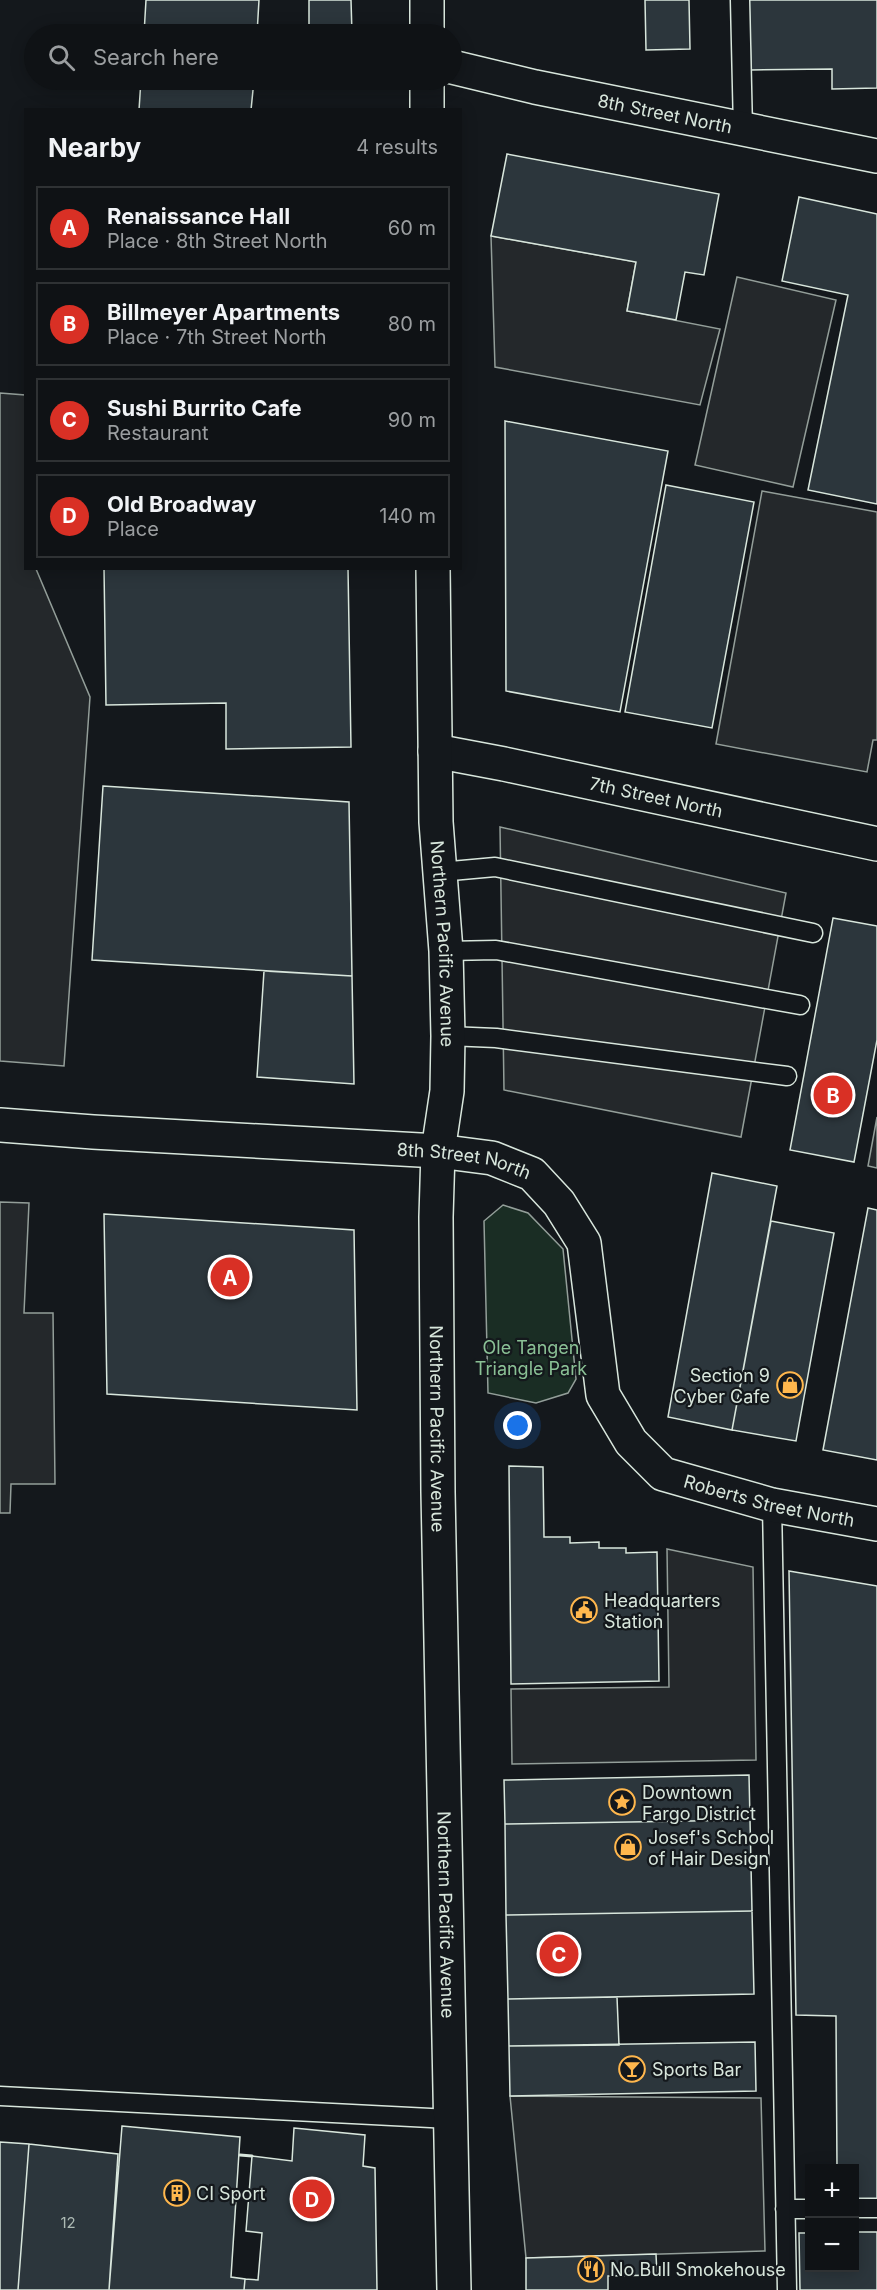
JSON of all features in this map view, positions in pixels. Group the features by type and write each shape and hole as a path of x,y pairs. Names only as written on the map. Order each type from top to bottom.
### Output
{"street":[{"path":"427,0 428,24"},
{"name":"8th Street North","path":"462,69 534,87 877,156"},
{"path":"427,90 427,108"},
{"name":"Northern Pacific Avenue","path":"433,570 436,822 446,951 448,1036 447,1091 438,1151 436,1217 438,1492 454,2290"},
{"name":"7th Street North","path":"435,751 877,844"},
{"name":"8th Street North","path":"0,1125 438,1151 492,1158 532,1174 558,1203 584,1243 603,1395 631,1442 663,1474"},
{"name":"Roberts Street North","path":"663,1474 772,1505 877,1524"}],"lane":[{"path":"740,0 743,130"},
{"path":"440,872 495,867 813,933"},
{"path":"446,951 496,950 800,1005"},
{"path":"448,1036 496,1038 787,1076"},
{"path":"772,1505 787,2290"},
{"path":"0,2096 450,2119"},
{"path":"859,2208 877,2208"},
{"path":"785,2209 805,2209"}],"green space":[{"name":"Ole Tangen Triangle Park","path":"503,1205 528,1213 563,1249 576,1379 568,1393 536,1403 488,1393 484,1221"}],"shaded area":[{"path":"491,236 636,262 627,311 720,329 700,405 495,367"},
{"path":"737,277 836,300 793,487 695,465"},
{"path":"0,393 24,395 24,570 36,570 90,697 64,1066 0,1061"},
{"path":"762,491 877,512 877,740 873,740 867,772 716,744"},
{"path":"500,827 786,893 741,1137 504,1090"},
{"path":"877,1117 877,1168 868,1166"},
{"path":"0,1202 29,1203 24,1313 53,1313 55,1484 11,1484 10,1513 0,1513"},
{"path":"667,1549 753,1567 756,1760 512,1764 511,1689 669,1687"},
{"path":"510,2096 761,2098 765,2251 526,2258"}],"building":[{"path":"146,0 259,0 258,24 145,24"},
{"path":"309,0 351,0 352,24 309,24"},
{"path":"645,0 689,0 690,49 646,50"},
{"path":"749,0 877,0 877,88 832,89 832,69 751,70"},
{"path":"140,90 253,90 251,108 139,108"},
{"path":"507,154 719,194 704,275 685,272 676,320 627,311 636,262 491,236"},
{"path":"799,197 877,214 877,504 808,490 848,295 782,281"},
{"path":"505,421 668,451 620,712 506,691"},
{"path":"666,485 754,502 712,728 625,712"},
{"path":"104,570 348,570 351,747 226,749 226,703 106,705"},
{"path":"103,786 349,802 352,976 92,960"},
{"path":"833,918 877,926 877,1040 854,1162 790,1150"},
{"path":"264,971 352,976 354,1084 257,1077"},
{"path":"712,1173 777,1186 732,1430 668,1417"},
{"path":"868,1208 877,1210 877,1460 823,1450"},
{"path":"104,1214 354,1230 357,1410 107,1394"},
{"path":"771,1221 834,1233 796,1441 732,1430"},
{"name":"Headquarters Station","path":"509,1466 543,1467 544,1537 570,1537 570,1543 599,1542 599,1548 626,1548 626,1553 657,1552 659,1681 511,1684"},
{"path":"789,1571 877,1586 877,2203 859,2204 859,2164 837,2164 836,2016 796,2015"},
{"path":"749,1775 750,1820 505,1824 504,1780"},
{"name":"Josef's School of Hair Design","path":"750,1820 752,1911 506,1915 505,1824"},
{"path":"752,1911 754,1994 508,1999 506,1915"},
{"name":"Sports Bar","path":"617,1997 619,2045 509,2046 508,1999"},
{"name":"Sports Bar","path":"755,2042 756,2091 510,2096 509,2046"},
{"name":"CI Sport","path":"122,2126 240,2137 231,2277 245,2279 244,2290 109,2290"},
{"path":"294,2128 365,2135 363,2166 375,2168 377,2290 244,2290 245,2279 258,2280 262,2233 246,2231 252,2156 292,2161"},
{"path":"0,2142 29,2144 18,2290 0,2290"},
{"path":"29,2144 118,2154 109,2290 18,2290"},
{"path":"859,2232 877,2232 877,2290 800,2290 799,2233 805,2233 805,2272 859,2272"},
{"name":"No Bull Smokehouse","path":"656,2254 657,2275 608,2276 608,2290 526,2290 526,2258"}],"wall":[{"path":"240,2155 252,2156"}],"place":[{"name":"Billmeyer Apartments","path":"833,1095"},
{"name":"Renaissance Hall","path":"230,1277"},
{"name":"Section 9 Cyber Cafe","path":"790,1385"},
{"name":"Headquarters Station","path":"584,1610"},
{"name":"Downtown Fargo District","path":"622,1802"},
{"name":"Josef's School of Hair Design","path":"628,1847"},
{"name":"Sushi Burrito Cafe","path":"559,1954"},
{"name":"Sports Bar","path":"632,2069"},
{"name":"CI Sport","path":"177,2193"},
{"name":"Old Broadway","path":"312,2199"},
{"name":"No Bull Smokehouse","path":"591,2269"}]}
